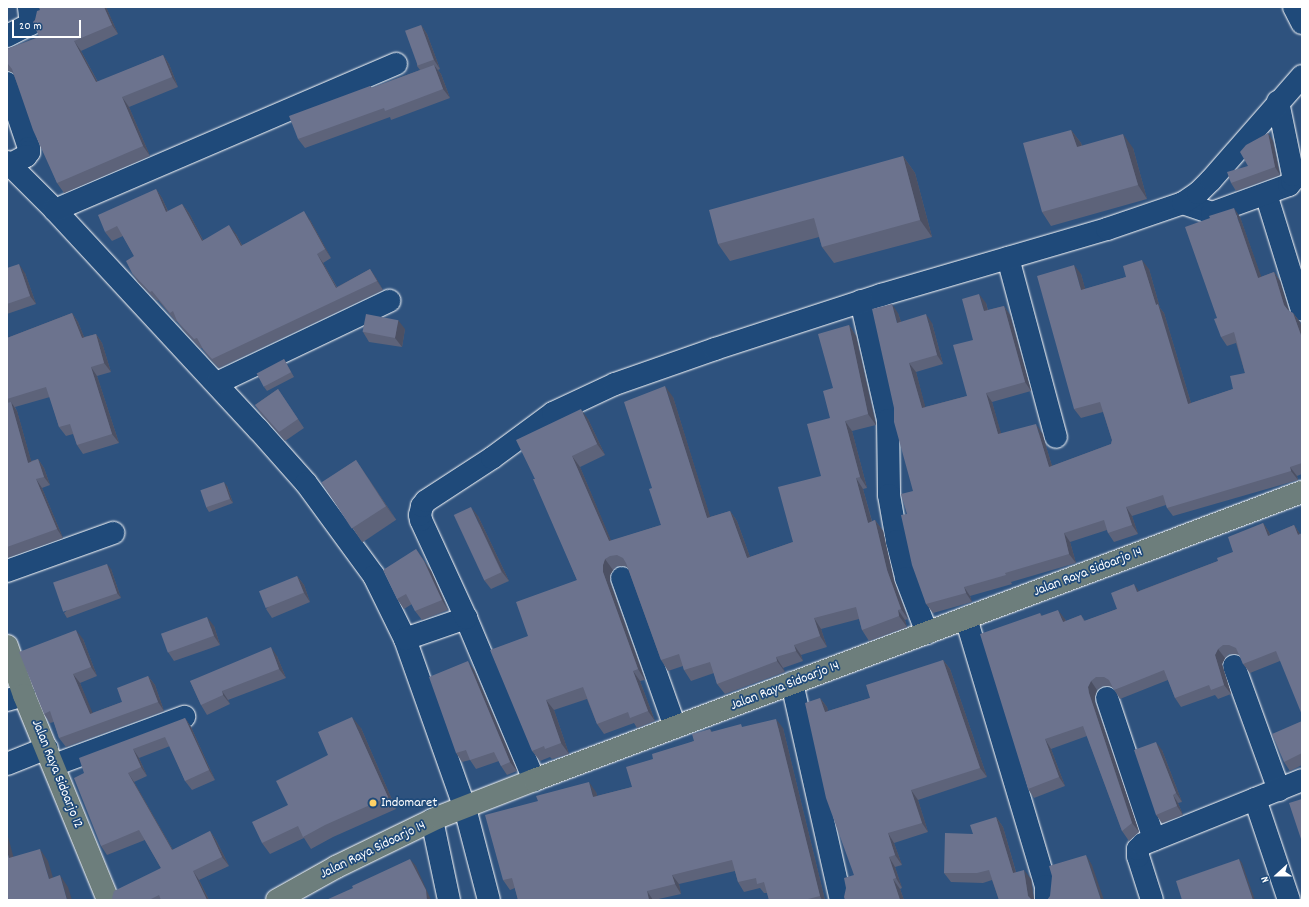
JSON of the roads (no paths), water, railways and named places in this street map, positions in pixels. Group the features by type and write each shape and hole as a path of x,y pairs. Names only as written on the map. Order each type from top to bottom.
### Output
{"main road":[{"name":"Jalan Raya Sidoarjo 14","path":"277,900 336,867 448,814 534,780 1302,492"},
{"name":"Jalan Raya Sidoarjo 12","path":"7,646 16,698 50,756 108,900"}],"street":[{"path":"7,36 31,24 29,7"},
{"path":"1294,7 1302,23"},
{"path":"55,210 396,64"},
{"path":"534,780 466,618 422,520 420,509 426,501 492,458 554,413 574,402 615,384 861,301 1107,229 1183,203 1198,193 1212,180 1302,76"},
{"path":"7,83 29,148 29,152 26,156 8,164 55,210 216,383 306,483 374,576 405,639 448,814 489,900"},
{"path":"1183,203 1212,213 1289,185 1292,181 1278,102"},
{"path":"1266,194 1302,310"},
{"path":"1008,258 1056,437"},
{"path":"216,383 389,301"},
{"path":"861,301 888,420 889,495 897,541 906,578 927,633"},
{"path":"7,571 113,533"},
{"path":"622,578 675,727"},
{"path":"405,639 466,618"},
{"path":"966,618 1046,886 1046,900"},
{"path":"1234,666 1279,790"},
{"path":"792,683 841,900"},
{"path":"1107,698 1154,839"},
{"path":"7,764 50,756 184,717"},
{"path":"1152,900 1138,856 1138,849 1154,839 1302,780"},
{"path":"1255,800 1289,900"},
{"path":"448,814 450,900"}],"place":[{"name":"Indomaret","path":"373,803"}]}
